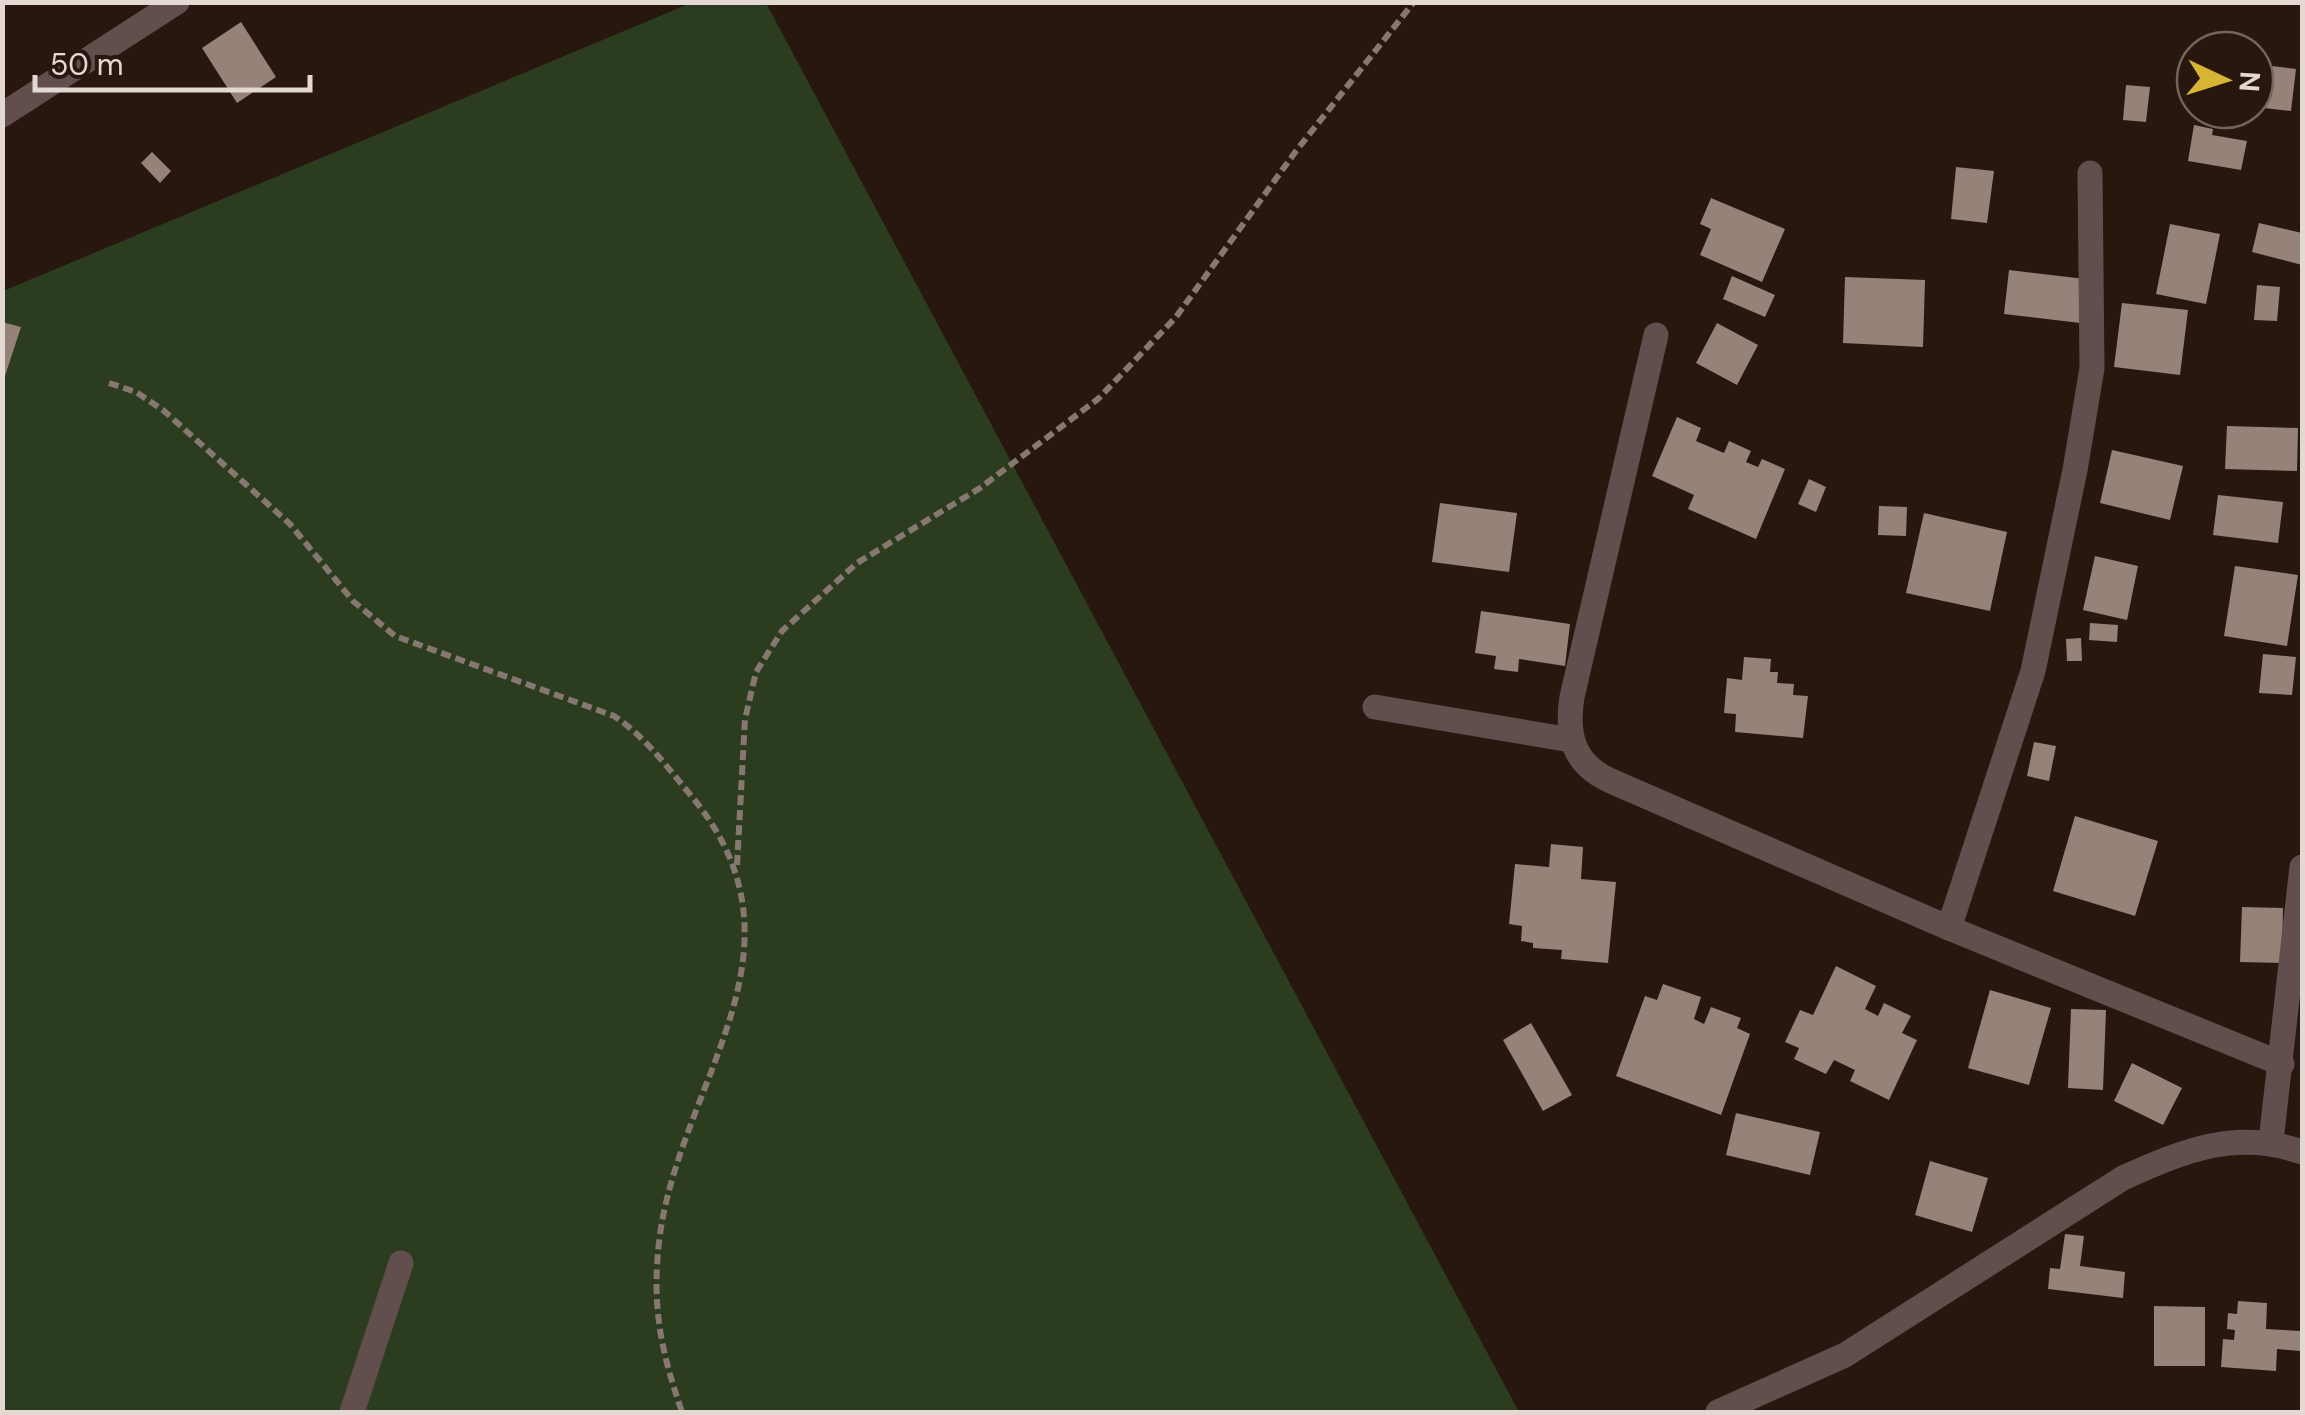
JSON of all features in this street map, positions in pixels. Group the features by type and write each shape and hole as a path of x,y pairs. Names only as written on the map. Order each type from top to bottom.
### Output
{"street":[{"path":"2,115 177,2"},
{"path":"1948,928 2033,670 2076,470 2092,368 2090,172"},
{"path":"1656,336 1572,697 1571,740 1595,774 1948,928 2282,1064"},
{"path":"1375,706 1571,740"},
{"path":"2271,1141 2302,868"},
{"path":"1718,1412 1845,1355 2123,1178 2199,1149 2244,1139 2271,1141 2302,1152"},
{"path":"352,1412 402,1263"}],"path":[{"path":"682,1412 659,1344 660,1233 679,1158 734,1014 743,972 736,869 746,720 756,672 782,631 857,563 980,488 1098,399 1176,316 1296,151 1414,2"},
{"path":"109,382 136,392 163,410 290,524 354,602 394,636 614,716 636,731 712,819 736,869"}],"green space":[{"path":"691,3 766,3 1519,1412 3,1412 3,291"}],"building":[{"path":"241,22 276,77 237,103 202,48"},
{"path":"2275,66 2296,69 2291,111 2275,109"},
{"path":"2126,85 2150,87 2146,122 2123,120"},
{"path":"2193,130 2213,130 2212,135 2247,141 2241,170 2188,161"},
{"path":"152,152 171,171 160,183 141,163"},
{"path":"1956,167 1994,171 1987,223 1951,219"},
{"path":"1711,198 1785,229 1762,282 1700,255 1711,229 1700,224"},
{"path":"2259,223 2302,233 2302,265 2252,252"},
{"path":"2170,224 2220,234 2206,304 2156,294"},
{"path":"2009,270 2085,279 2080,323 2004,314"},
{"path":"1732,276 1775,295 1765,317 1723,299"},
{"path":"1845,277 1925,280 1923,347 1843,343"},
{"path":"2257,285 2280,287 2277,321 2254,320"},
{"path":"2122,303 2188,310 2180,375 2114,367"},
{"path":"2,322 21,327 3,382 2,382"},
{"path":"1717,323 1758,345 1737,385 1696,363"},
{"path":"1677,417 1701,428 1696,441 1724,453 1729,441 1751,451 1746,462 1758,467 1762,459 1785,469 1756,539 1688,509 1694,495 1652,476"},
{"path":"2227,426 2298,428 2297,471 2225,469"},
{"path":"2112,450 2183,466 2170,520 2100,503"},
{"path":"1809,479 1826,487 1816,512 1798,504"},
{"path":"2218,495 2283,502 2278,543 2213,535"},
{"path":"1440,503 1517,513 1509,572 1432,562"},
{"path":"1879,506 1907,507 1906,536 1878,535"},
{"path":"1924,513 2007,532 1990,611 1906,593"},
{"path":"2095,556 2138,566 2127,620 2083,610"},
{"path":"2235,566 2298,575 2287,646 2224,636"},
{"path":"1481,611 1570,624 1565,666 1519,659 1518,672 1494,669 1496,656 1475,653"},
{"path":"2090,623 2118,625 2117,642 2089,640"},
{"path":"2081,638 2082,661 2067,661 2066,639"},
{"path":"2263,654 2296,657 2292,695 2259,693"},
{"path":"1744,657 1771,659 1770,672 1778,672 1777,683 1794,684 1793,695 1808,696 1803,738 1735,732 1736,714 1724,713 1727,678 1742,680"},
{"path":"2034,742 2056,746 2049,781 2027,776"},
{"path":"2075,816 2158,841 2135,916 2053,891"},
{"path":"1551,844 1583,847 1581,879 1616,882 1608,963 1561,959 1562,950 1533,948 1533,943 1521,941 1522,926 1509,924 1515,864 1549,867"},
{"path":"2242,907 2283,908 2282,963 2240,962"},
{"path":"1836,966 1876,986 1865,1009 1878,1016 1884,1003 1911,1016 1902,1033 1917,1040 1889,1100 1850,1081 1855,1070 1834,1060 1826,1074 1794,1059 1799,1048 1785,1042 1800,1010 1813,1015"},
{"path":"1663,984 1701,997 1694,1019 1704,1024 1711,1007 1741,1018 1737,1028 1750,1034 1721,1115 1616,1076 1645,996 1657,1000"},
{"path":"1990,990 2051,1008 2029,1085 1968,1068"},
{"path":"2071,1009 2106,1010 2103,1090 2068,1088"},
{"path":"1531,1023 1572,1095 1543,1111 1503,1040"},
{"path":"2132,1063 2182,1088 2163,1125 2114,1101"},
{"path":"1736,1113 1820,1132 1810,1175 1726,1155"},
{"path":"1930,1161 1988,1178 1972,1232 1915,1215"},
{"path":"2065,1234 2084,1236 2080,1266 2125,1272 2123,1298 2048,1289 2050,1268 2060,1269"},
{"path":"2238,1301 2267,1303 2266,1329 2301,1331 2300,1351 2277,1349 2276,1371 2221,1367 2223,1339 2234,1340 2235,1330 2227,1329 2228,1313 2237,1314"},
{"path":"2154,1306 2205,1307 2205,1366 2154,1366"}]}
